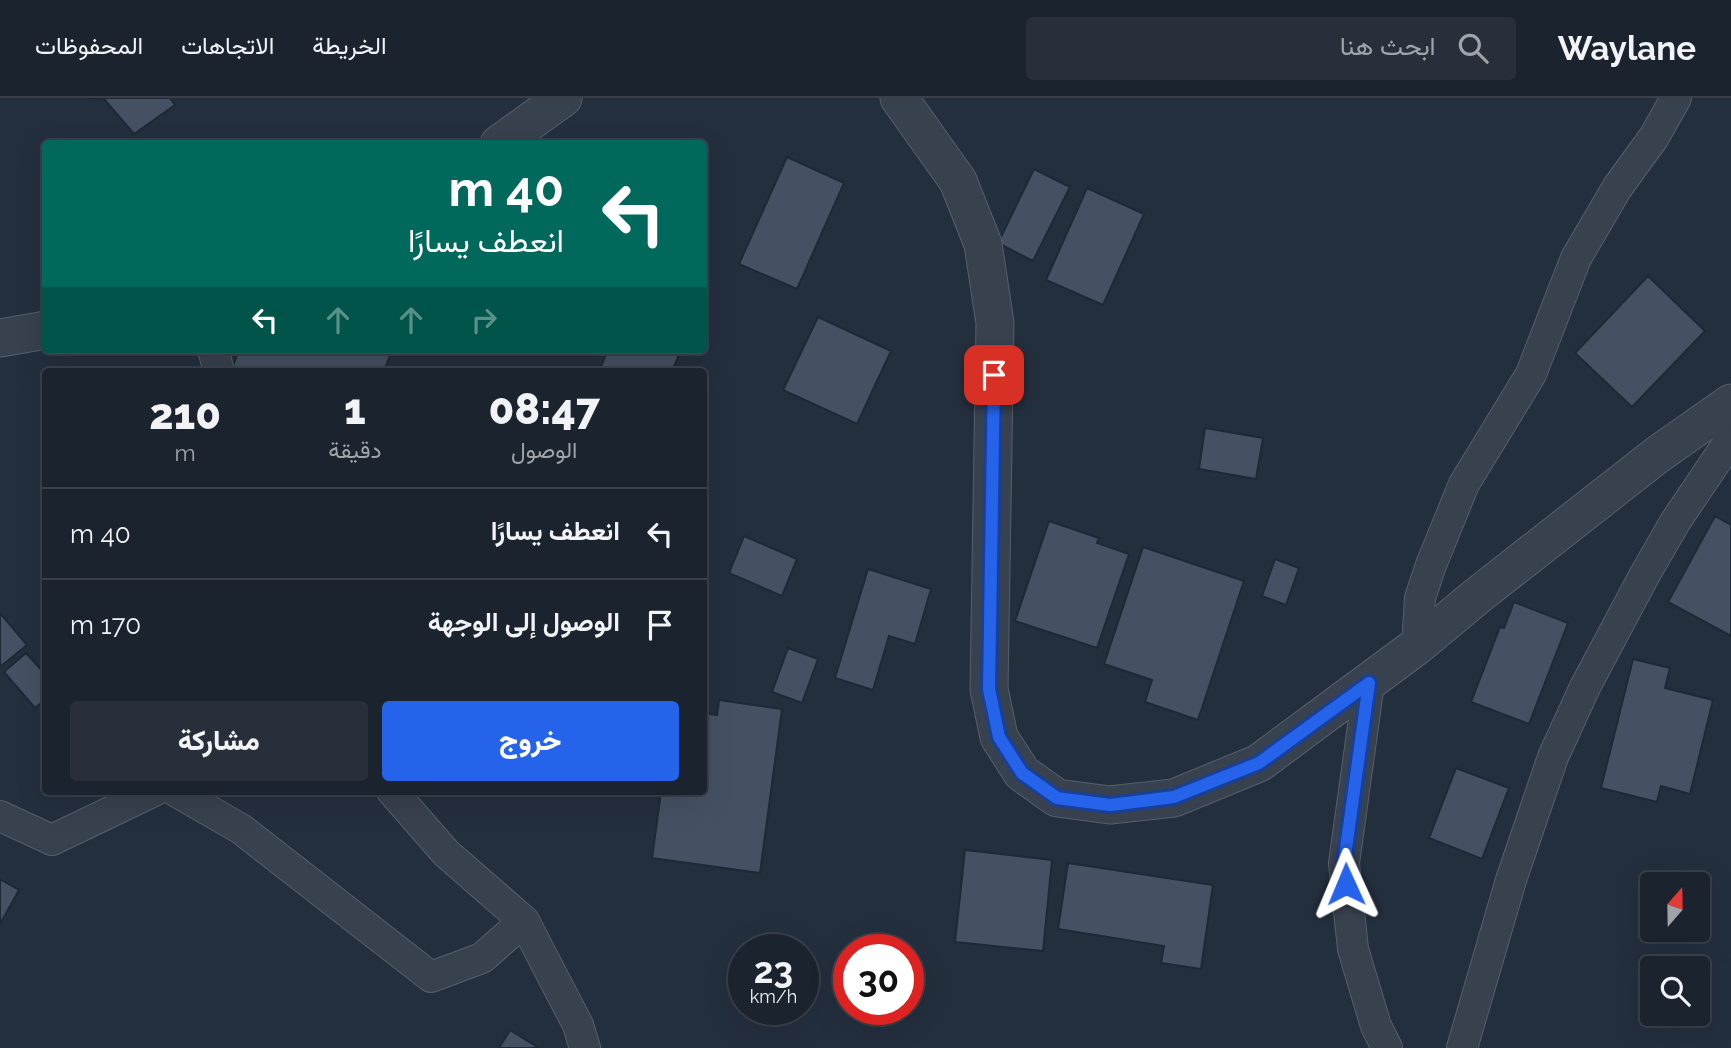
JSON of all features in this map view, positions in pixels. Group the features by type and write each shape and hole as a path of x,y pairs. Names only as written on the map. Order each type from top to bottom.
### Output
{"street":[{"path":"505,140 563,98"},
{"path":"899,98 958,181 983,244 995,323 989,689 999,737 1022,773 1057,798 1110,805 1174,797 1259,763 1417,646 1657,455 1731,403"},
{"path":"1417,646 1420,598 1464,484 1531,374 1576,258 1617,188 1654,137 1676,98"},
{"path":"0,338 42,331"},
{"path":"1462,1048 1511,880 1553,757 1585,687 1644,576 1675,522 1731,439"},
{"path":"1369,683 1344,863 1353,949 1376,1026 1387,1048"},
{"path":"0,816 52,840 146,795"},
{"path":"182,795 241,829 431,977 482,958 524,921"},
{"path":"396,795 446,853 524,921 578,1025 585,1048"}],"building":[{"path":"88,98 170,98 175,105 134,134 104,99"},
{"path":"787,157 844,183 797,289 739,264"},
{"path":"1034,169 1070,187 1033,261 998,243"},
{"path":"1087,188 1144,214 1103,305 1046,280"},
{"path":"1648,276 1705,331 1632,407 1575,353"},
{"path":"818,317 891,351 857,424 783,390"},
{"path":"237,354 390,354 385,368 232,368"},
{"path":"606,354 679,354 673,368 600,368"},
{"path":"1205,428 1263,438 1256,479 1199,469"},
{"path":"1715,516 1731,525 1731,636 1668,602"},
{"path":"1049,521 1099,538 1097,543 1129,554 1097,648 1015,621"},
{"path":"744,536 797,559 782,596 729,573"},
{"path":"1143,547 1244,581 1198,720 1145,702 1152,680 1104,664"},
{"path":"1275,559 1299,568 1286,605 1262,596"},
{"path":"868,569 931,589 915,644 889,636 873,690 835,678"},
{"path":"1514,602 1568,623 1529,724 1471,702 1500,627 1504,628"},
{"path":"0,613 27,645 0,667"},
{"path":"788,648 818,659 802,703 772,692"},
{"path":"26,653 42,671 42,702 35,708 4,672"},
{"path":"1633,659 1670,668 1665,688 1713,700 1690,794 1661,786 1657,802 1601,788"},
{"path":"719,700 782,709 760,873 652,858 660,795 707,795 707,713 717,715"},
{"path":"1456,768 1509,788 1482,859 1429,838"},
{"path":"965,850 1052,860 1043,951 955,942"},
{"path":"1068,863 1213,885 1201,969 1161,963 1164,946 1058,929"},
{"path":"0,879 19,890 0,924"},
{"path":"510,1030 539,1048 499,1048"}],"route":[{"path":"994,375 989,689 999,737 1022,773 1057,798 1110,805 1174,797 1259,763 1369,683 1344,863 1346,884"}]}
